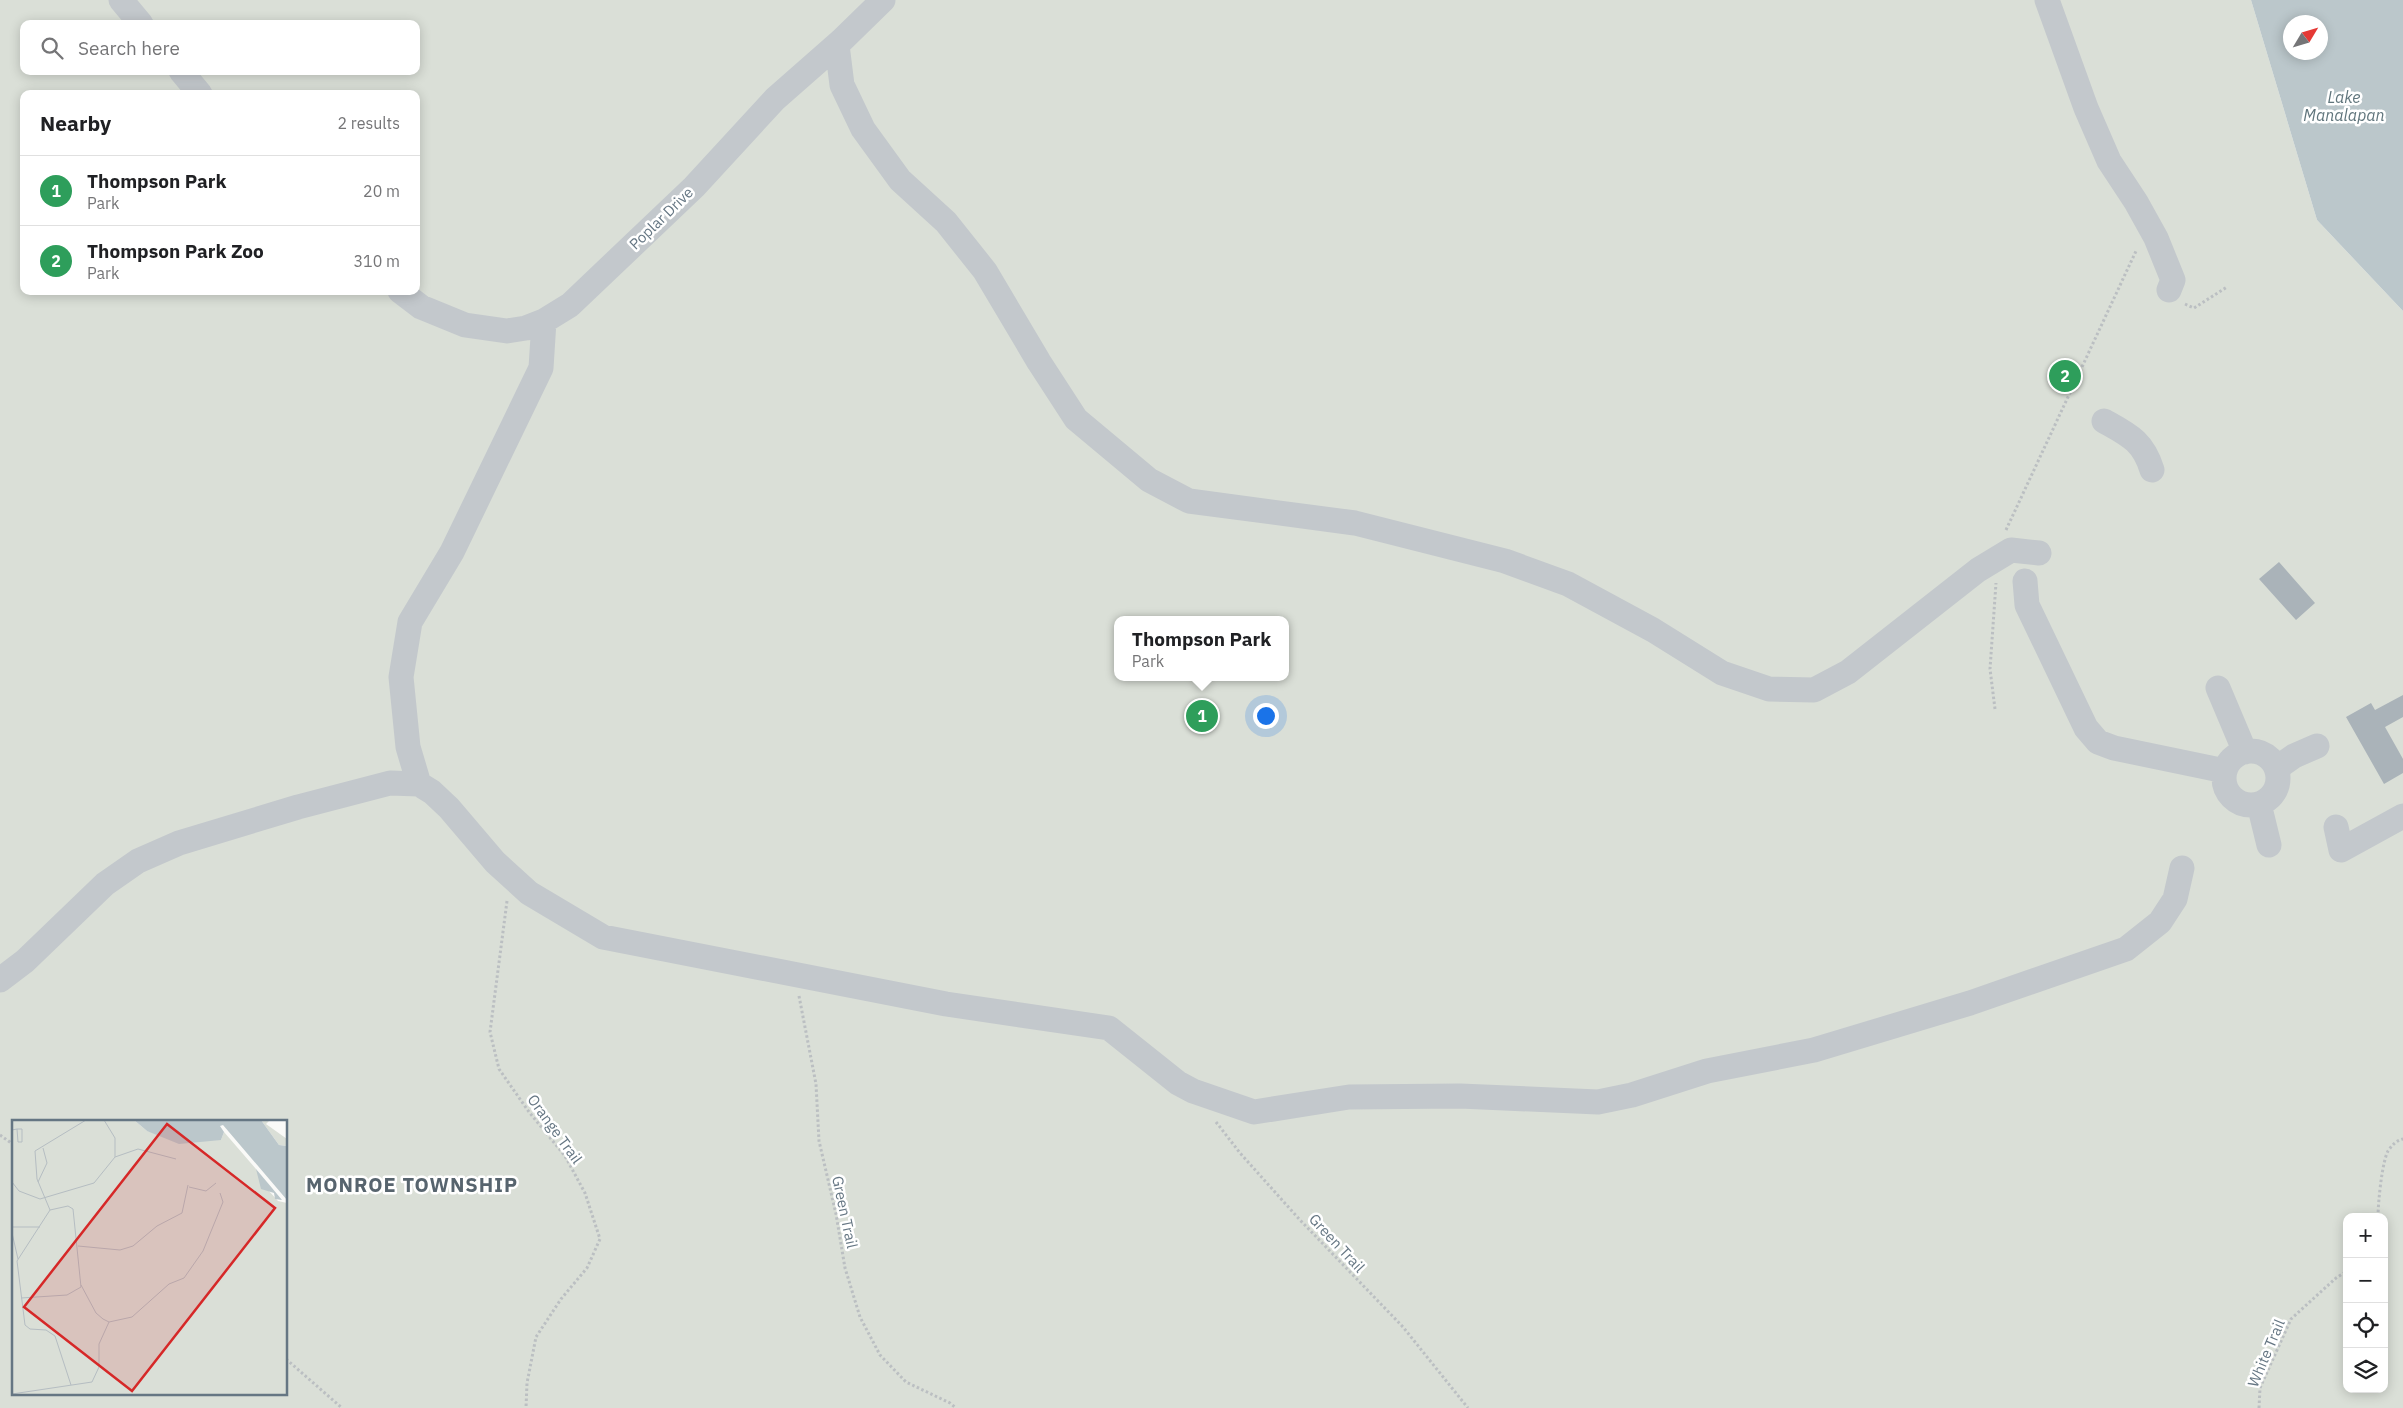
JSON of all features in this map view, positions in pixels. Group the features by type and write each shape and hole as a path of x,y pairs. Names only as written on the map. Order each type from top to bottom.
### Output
{"street":[{"path":"121,0 138,20"},
{"name":"Poplar Drive","path":"405,295 421,307 465,324 507,331 526,328 544,321 570,306 694,187 775,99 837,45 883,0"},
{"path":"2047,0 2086,108 2109,161 2136,202 2156,238 2173,280 2174,296"},
{"path":"837,45 842,85 862,129 900,180 946,222 985,271 1039,362 1076,419 1148,480 1189,501 1356,524 1505,561 1568,584 1653,630 1722,673 1769,689 1814,690 1848,672 1978,570 1998,557 2011,550 2039,553"},
{"path":"184,75 197,90"},
{"path":"419,784 408,747 401,678 410,622 452,552 540,368 544,321"},
{"path":"2104,421 2140,443 2148,456 2152,470"},
{"path":"2025,581 2028,606 2086,728 2098,742 2114,748 2225,770"},
{"path":"2218,688 2244,752"},
{"path":"2276,768 2294,756 2317,746"},
{"path":"2256,751 2264,753 2271,759 2276,768 2278,783 2276,791 2270,798 2259,804 2247,805 2232,798 2224,783 2225,770 2232,759 2244,752 2256,751"},
{"path":"0,980 25,961 105,884 138,861 179,842 298,807 390,783 419,784 432,792 449,808 495,862 529,893 603,937 946,1004 1109,1028 1192,1092 1254,1112 1349,1097 1460,1096 1598,1102 1632,1095 1707,1071 1814,1050 1970,1004 2126,949 2160,922 2175,899 2182,868"},
{"path":"2259,804 2269,845"},
{"path":"2336,827 2341,850 2403,816"}],"path":[{"path":"1995,709 1990,669 1998,557 2001,542 2137,253 2133,244"},
{"path":"2174,296 2194,308 2227,287"},
{"name":"Orange Trail","path":"510,875 490,1032 492,1042 499,1070 529,1112 565,1156 585,1193 600,1239 587,1268 561,1299 536,1337 527,1382 526,1408"},
{"name":"Green Trail","path":"796,974 802,1019 816,1084 818,1141 836,1214 845,1268 860,1317 880,1355 906,1382 950,1403 956,1408"},
{"name":"Green Trail","path":"1192,1092 1240,1153 1300,1220 1403,1327 1468,1408"},
{"path":"0,1135 12,1144"},
{"path":"2378,1213 2388,1151 2397,1140 2403,1139"},
{"name":"White Trail","path":"2259,1408 2260,1388 2291,1319 2343,1274"},
{"path":"288,1361 342,1408"}],"shaded area":[{"path":"0,0 2251,0 2317,220 2403,311 2403,1408 0,1408"}],"water":[{"name":"Lake Manalapan","path":"2251,0 2403,0 2403,311 2317,220"}],"building":[{"path":"2279,562 2315,603 2296,620 2259,579"},
{"path":"2403,695 2403,717 2385,727 2403,759 2403,773 2384,784 2346,717 2371,703 2375,710"}],"place":[{"name":"Thompson Park Zoo","path":"2065,376"},
{"name":"Thompson Park","path":"1202,716"}],"district":[{"name":"MONROE TOWNSHIP","path":"412,1184"}]}
